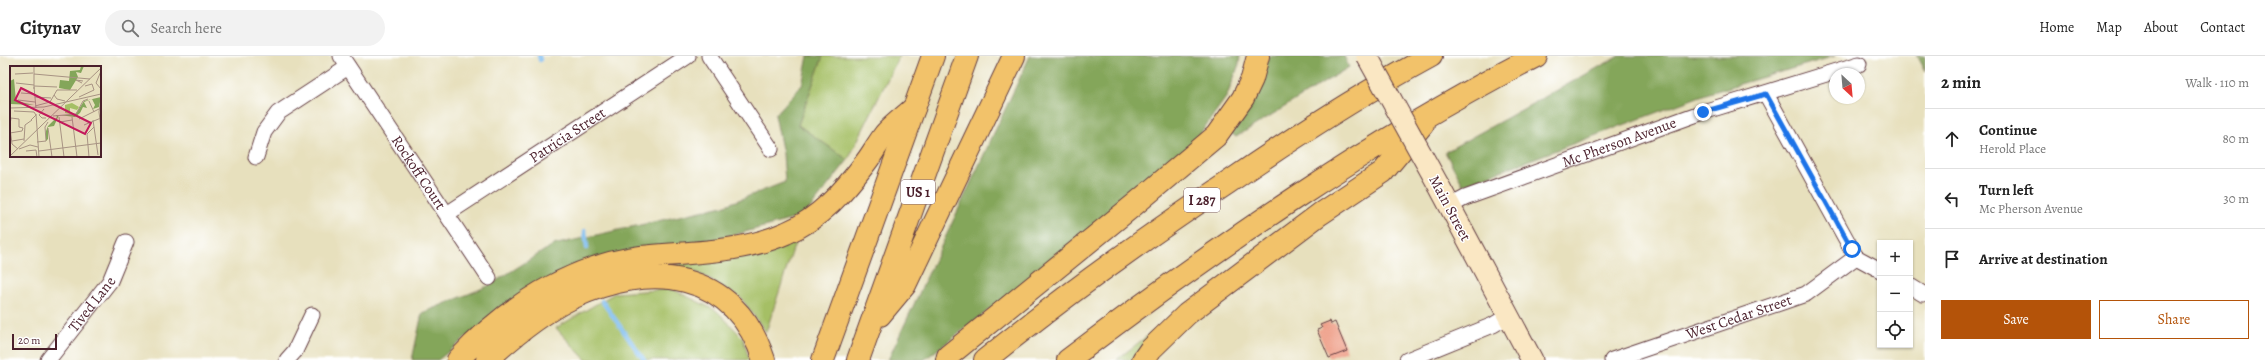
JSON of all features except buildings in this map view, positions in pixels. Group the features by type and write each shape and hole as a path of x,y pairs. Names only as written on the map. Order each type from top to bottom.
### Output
{"highway":[{"name":"US 1","path":"823,360 933,56"},
{"name":"US 1","path":"858,360 967,56"},
{"path":"870,327 905,285 1014,56"},
{"path":"947,360 948,356 1134,206 1216,136 1243,98 1252,79 1258,56"},
{"name":"I 287","path":"985,360 1124,254 1205,198 1345,105 1431,56"},
{"path":"1068,360 1237,238 1342,168 1434,112 1536,56"},
{"path":"458,360 492,328 542,292 591,269 639,258 766,242 801,226 833,202 867,160 885,134 914,108"},
{"path":"1143,360 1170,330 1192,310 1320,214 1383,172 1434,112"},
{"path":"487,360 525,328 573,298 624,280 646,277 671,277 709,289 738,313 752,331 764,360"}],"main road":[{"name":"Main Street","path":"1367,56 1450,206 1532,360"}],"street":[{"name":"Patricia Street","path":"447,214 688,56"},
{"path":"709,56 771,149"},
{"name":"Rockoff Court","path":"256,157 264,132 278,113 345,61 489,278"},
{"name":"Mc Pherson Avenue","path":"1450,206 1465,198 1703,112 1766,94 1859,64"},
{"path":"1766,94 1856,257 1877,268"},
{"name":"Tived Lane","path":"48,360 110,281 126,242"},
{"name":"West Cedar Street","path":"1612,360 1806,294 1856,257"},
{"path":"1913,288 1923,294"},
{"path":"287,360 294,351 312,315"},
{"path":"1407,360 1493,325 1508,316"}],"green space":[{"path":"808,56 823,56 798,125 848,160 804,216 708,242 496,314 438,360 412,360 422,313 488,286 553,245 723,206 785,182 783,154 775,115 802,85"},
{"path":"823,56 899,56 848,160 798,125"},
{"path":"1030,56 1240,56 1239,64 1227,96 1194,142 1149,187 924,360 888,360"},
{"path":"1269,56 1344,56 1349,67 1236,137 1231,133"},
{"path":"1619,56 1835,56 1706,94 1463,185 1445,152"},
{"path":"1916,56 1925,56 1925,72 1917,57"},
{"path":"795,243 766,332 741,298 698,273 666,266 754,255"},
{"path":"672,289 717,311 743,338 749,360 586,360 556,328 615,293"},
{"path":"1173,316 1132,360 1116,360"}],"waterway":[{"path":"539,56 540,60"},
{"path":"585,231 587,248"},
{"path":"602,301 644,360"}],"route":[{"path":"1703,112 1766,94 1852,249"}]}
